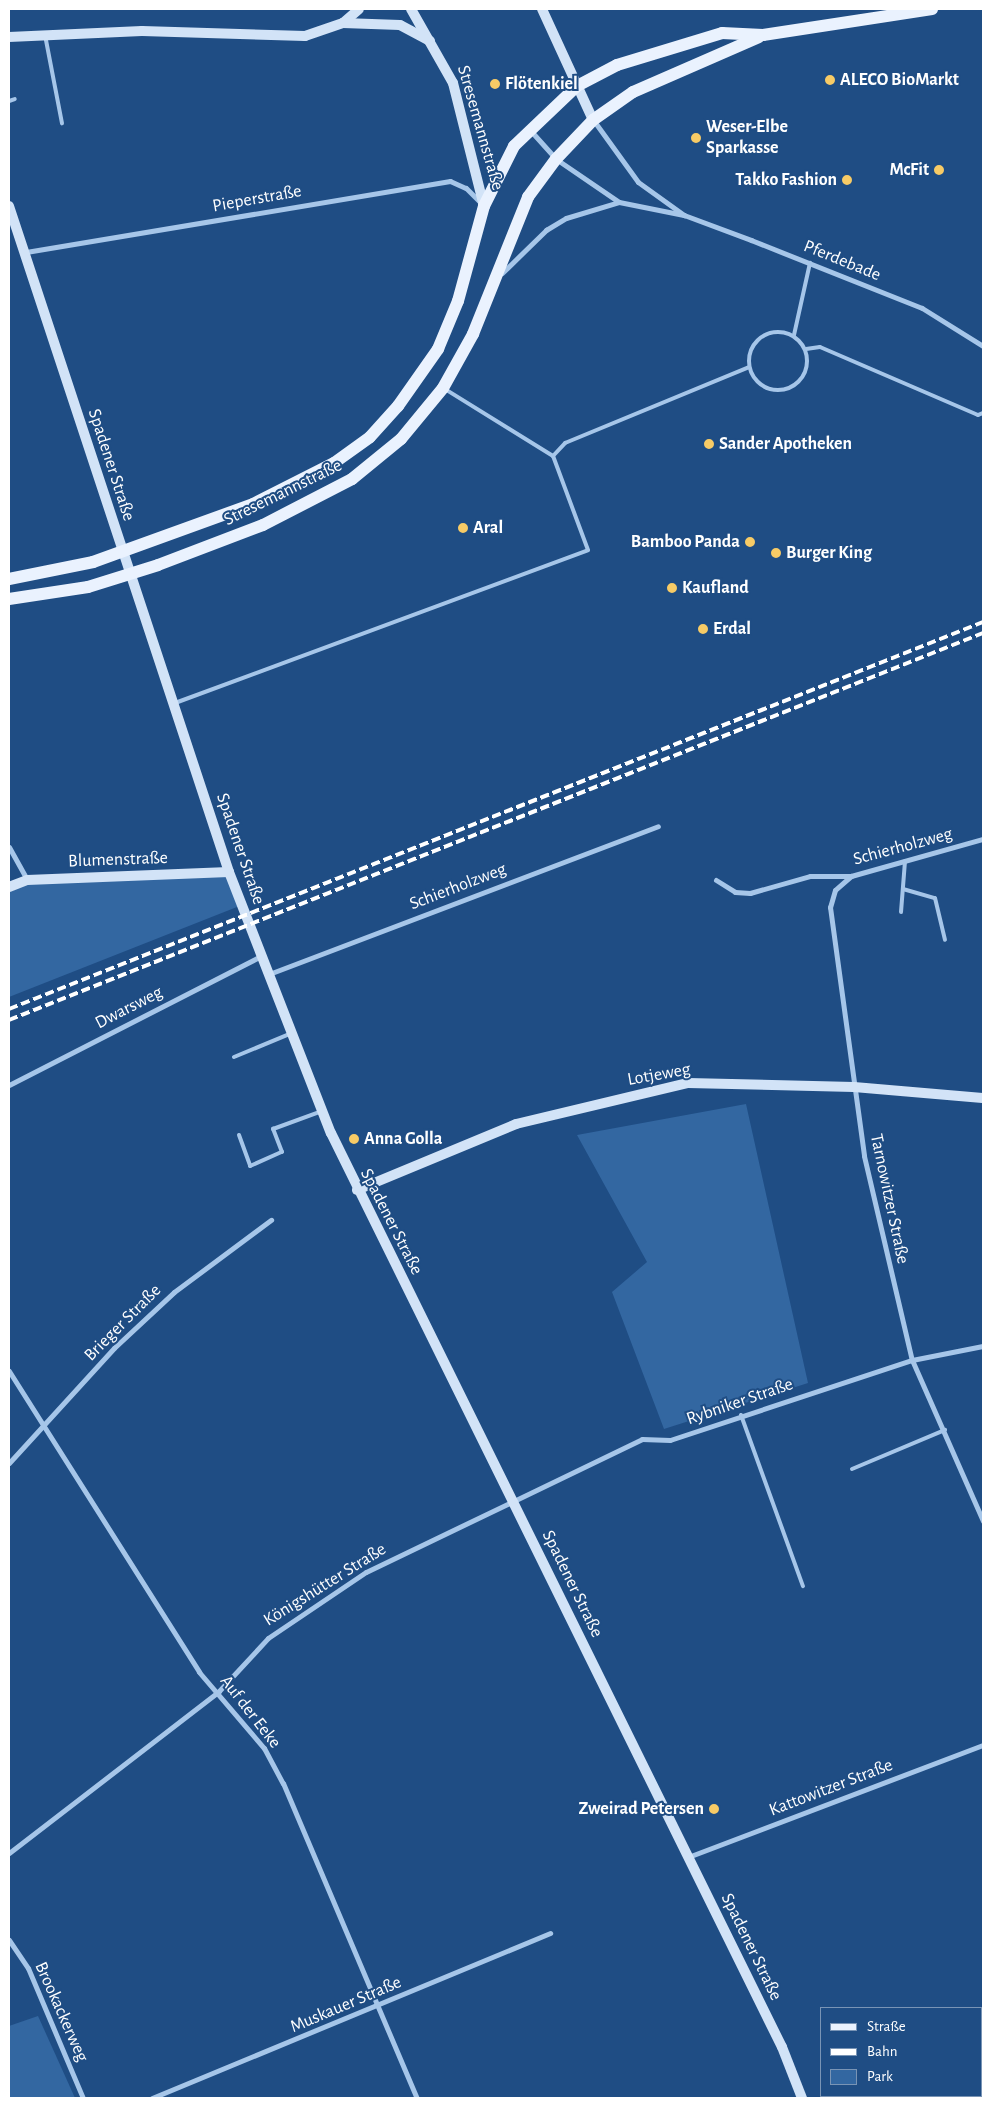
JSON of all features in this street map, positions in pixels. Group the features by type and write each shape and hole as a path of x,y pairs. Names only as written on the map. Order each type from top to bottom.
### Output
{"main road":[{"path":"763,35 932,9"},
{"name":"Stresemannstraße","path":"9,579 122,552 253,504 334,463 370,437 398,406 438,349 458,300 484,206 514,146 530,129 577,86 617,64 665,47 722,33 763,35"},
{"name":"Stresemannstraße","path":"9,599 48,595 129,574 230,539 352,479 401,439 444,388 474,334 492,282 528,197 556,159 594,120 633,92 763,35"}],"street":[{"name":"Stresemannstraße","path":"411,9 432,42 452,83 484,206"},
{"path":"542,9 594,120"},
{"path":"343,23 356,10"},
{"path":"9,36 44,33 142,31 289,37 343,23 400,25 432,42"},
{"name":"Pferdebade","path":"594,120 638,182 684,215"},
{"name":"Pferdebade","path":"530,129 556,159 618,202 684,215 810,263 922,308 983,346"},
{"name":"Pieperstraße","path":"26,252 450,181 466,188 484,206"},
{"name":"Pferdebade","path":"492,282 546,230 566,218 618,202"},
{"name":"Spadener Straße","path":"9,206 26,252 129,574 229,872 322,1112 357,1190 512,1498 782,2047 802,2098"},
{"name":"Schierholzweg","path":"268,974 658,826"},
{"name":"Schierholzweg","path":"716,880 735,892 750,893 810,876 851,876 983,839"},
{"path":"9,847 27,880"},
{"name":"Blumenstraße","path":"9,887 27,880 229,872"},
{"name":"Tarnowitzer Straße","path":"851,876 835,890 830,907 864,1156 912,1360 946,1430 983,1521"},
{"name":"Dwarsweg","path":"9,1085 261,956"},
{"name":"Lotjeweg","path":"357,1190 516,1124 688,1083 854,1087 983,1098"},
{"name":"Brieger Straße","path":"9,1463 45,1428 114,1348 174,1292 271,1220"},
{"name":"Rybniker Straße","path":"512,1498 642,1439 670,1440 741,1414 912,1360 983,1346"},
{"name":"Auf der Eeke","path":"9,1371 199,1672 219,1691 264,1748 283,1783 418,2098"},
{"name":"Königshütter Straße","path":"9,1854 219,1691 268,1638 366,1572 512,1498"},
{"name":"Kattowitzer Straße","path":"688,1857 983,1745"},
{"name":"Muskauer Straße","path":"152,2098 379,2007 550,1933"},
{"name":"Brookackerweg","path":"9,1940 28,1968 83,2098"}],"lane":[{"path":"44,33 62,123"},
{"path":"9,101 15,99"},
{"path":"794,335 810,263"},
{"path":"777,331 794,335 806,348 808,368 801,381 788,390 769,390 756,381 749,367 751,350 761,336 777,331"},
{"path":"806,348 820,347 961,408 983,413"},
{"path":"553,456 566,443 749,367"},
{"path":"172,704 588,550 553,456 444,388"},
{"path":"901,912 905,861"},
{"path":"903,890 935,898 945,940"},
{"path":"234,1057 292,1034"},
{"path":"239,1135 250,1166 282,1152 273,1129 322,1112"},
{"path":"741,1414 803,1586"},
{"path":"852,1469 946,1430"}],"green space":[{"path":"230,875 242,905 9,997 9,892 28,884"},
{"path":"746,1104 808,1383 664,1429 612,1292 647,1262 577,1135"},
{"path":"38,2016 75,2098 9,2098 9,2026"}],"railway":[{"path":"9,1009 983,622"},
{"path":"9,1020 983,633"}],"place":[{"name":"ALECO BioMarkt","path":"830,80"},
{"name":"Flötenkiel","path":"495,84"},
{"name":"Weser-Elbe Sparkasse","path":"696,138"},
{"name":"McFit","path":"939,170"},
{"name":"Takko Fashion","path":"847,180"},
{"name":"Sander Apotheken","path":"709,444"},
{"name":"Aral","path":"463,528"},
{"name":"Bamboo Panda","path":"750,542"},
{"name":"Burger King","path":"776,553"},
{"name":"Kaufland","path":"672,588"},
{"name":"Erdal","path":"703,629"},
{"name":"Anna Golla","path":"354,1139"},
{"name":"Zweirad Petersen","path":"714,1809"}]}
